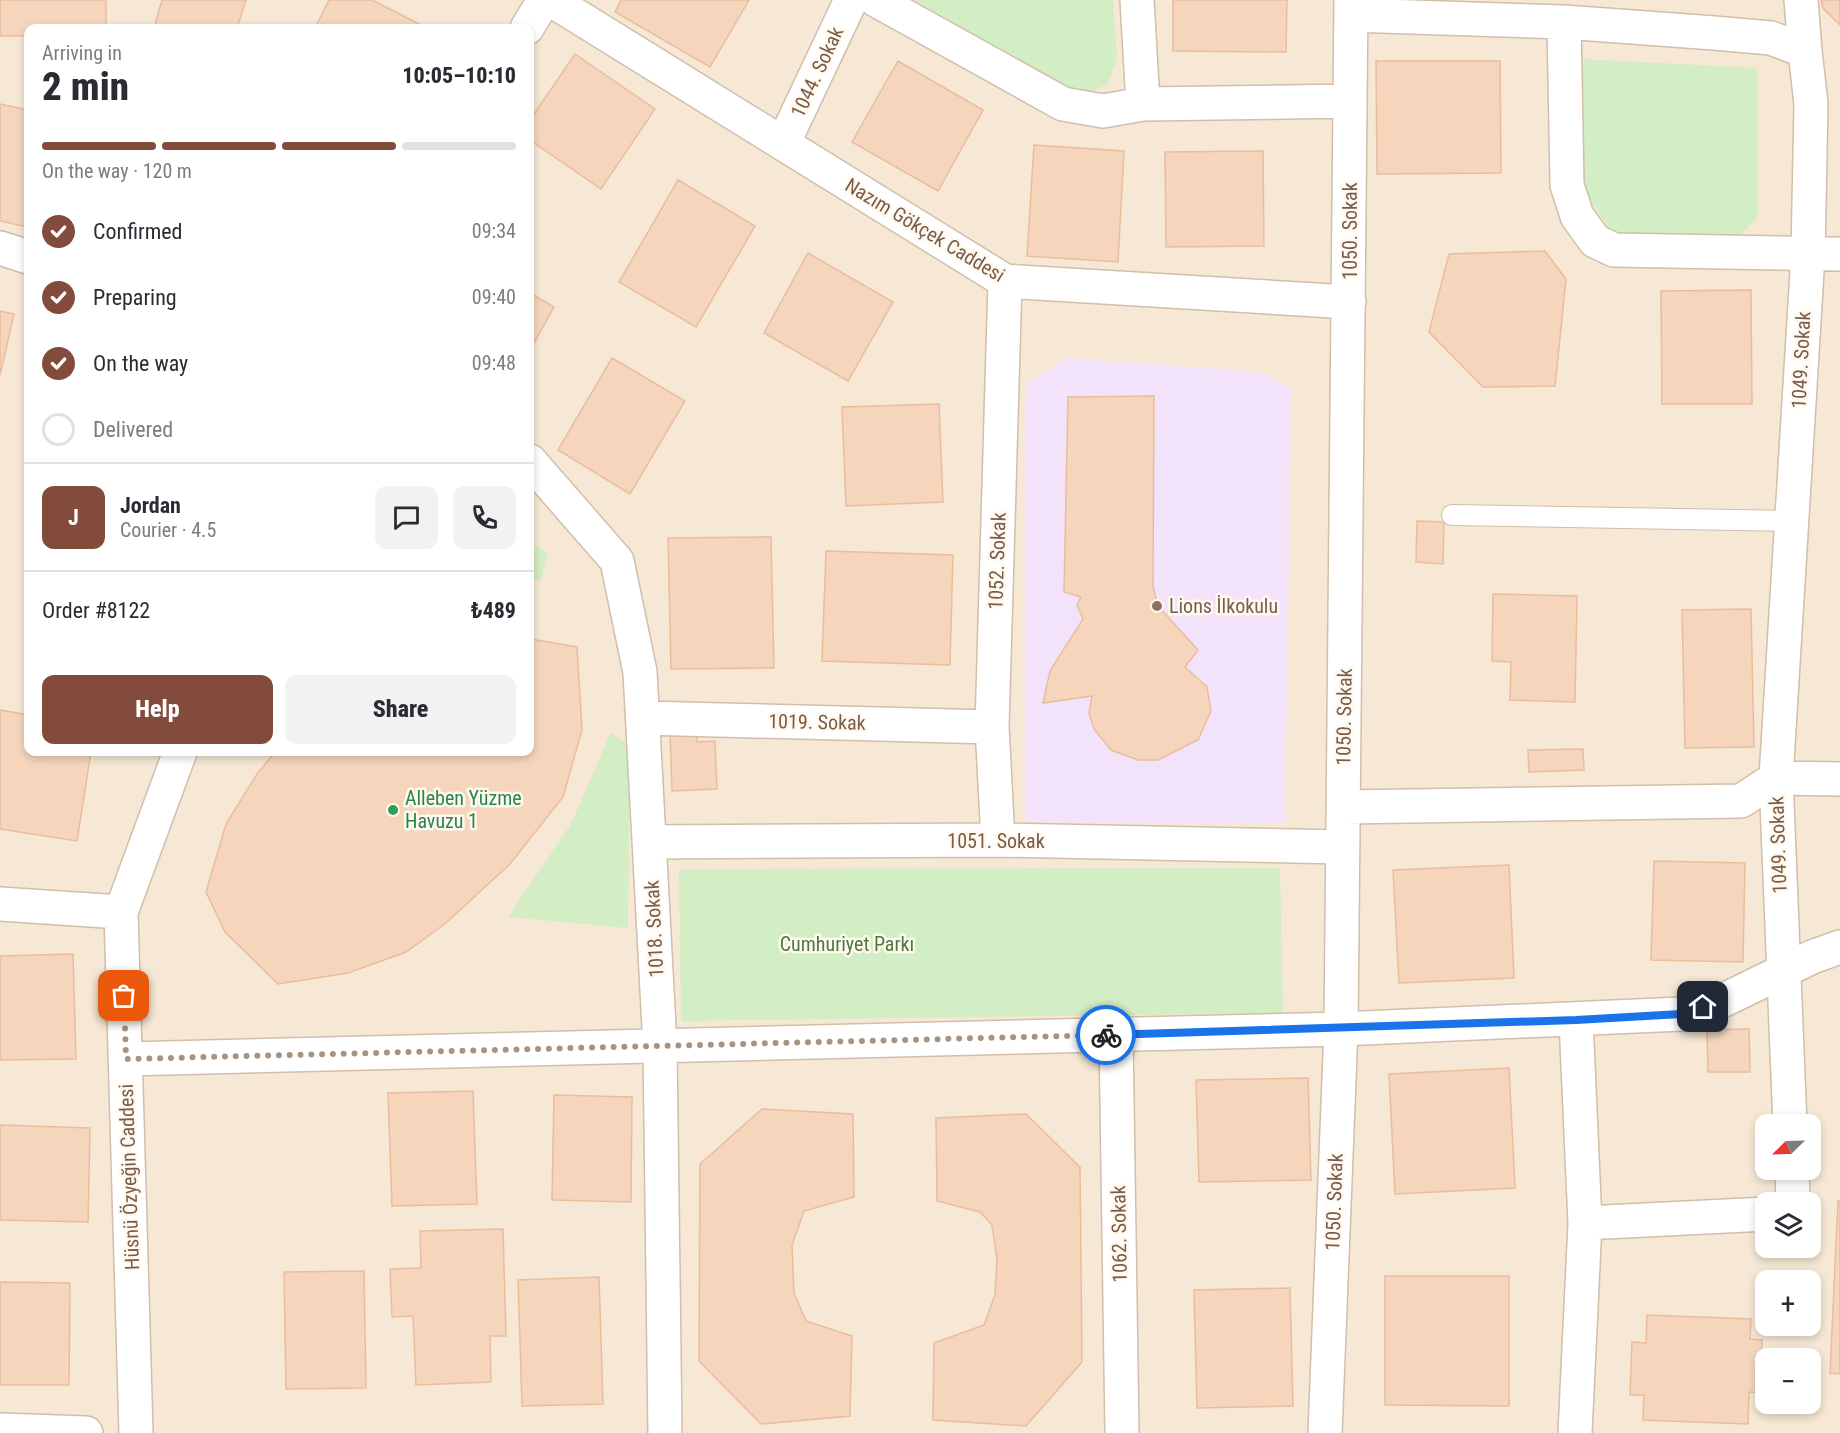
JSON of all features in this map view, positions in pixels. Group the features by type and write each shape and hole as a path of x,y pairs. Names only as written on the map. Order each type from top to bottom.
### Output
{"street":[{"path":"530,24 544,0"},
{"name":"Nazım Gökçek Caddesi","path":"551,0 1005,281 1349,302"},
{"name":"1044. Sokak","path":"783,144 851,0"},
{"path":"876,0 1063,104 1103,111 1143,104 1350,101"},
{"path":"1137,0 1143,104"},
{"name":"1049. Sokak","path":"1790,1114 1776,778 1808,255 1811,104 1801,0"},
{"path":"1351,8 1771,38 1805,51"},
{"name":"1050. Sokak","path":"1325,1433 1341,1029 1351,8"},
{"path":"1564,22 1567,185 1577,216 1594,241 1614,250 1840,254"},
{"path":"0,248 24,255"},
{"name":"1052. Sokak","path":"998,840 992,727 1005,281"},
{"name":"1018. Sokak","path":"534,466 617,561 640,672 660,1046 665,1433"},
{"name":"1019. Sokak","path":"643,718 992,727"},
{"name":"Hüsnü Özyeğin Caddesi","path":"136,1433 121,912 179,756"},
{"path":"1343,807 1741,801 1776,778 1840,779"},
{"name":"1051. Sokak","path":"649,842 998,840 1343,847"},
{"path":"0,904 121,912"},
{"path":"126,1059 1341,1029 1681,1014 1724,1000 1840,947"},
{"path":"1575,1433 1585,1222 1576,1020"},
{"name":"1062. Sokak","path":"1116,1035 1122,1433"},
{"path":"1585,1222 1755,1214"},
{"path":"0,1430 86,1433"}],"lane":[{"path":"1452,515 1792,521"}],"shaded area":[{"path":"0,0 1840,0 1840,1433 0,1433"},
{"name":"Lions İlkokulu","path":"1065,358 1262,372 1291,389 1285,824 1026,822 1025,386"}],"green space":[{"path":"915,0 1113,0 1117,58 1108,84 1088,93 1057,84"},
{"path":"1582,59 1757,68 1758,217 1741,234 1614,237 1583,189"},
{"path":"534,545 548,553 541,580 534,579"},
{"path":"611,732 630,747 628,928 508,917 571,824"},
{"name":"Cumhuriyet Parkı","path":"1280,868 1283,1013 681,1021 679,869"}],"building":[{"path":"0,0 106,0 106,24 24,24 24,36 0,36"},
{"path":"162,0 246,0 238,24 155,24"},
{"path":"329,0 372,0 419,24 317,24"},
{"path":"621,0 749,0 710,67 615,12"},
{"path":"1173,0 1287,0 1286,52 1173,51"},
{"path":"1821,0 1840,0 1840,25 1823,8"},
{"path":"575,54 655,109 601,189 534,143 534,114"},
{"path":"898,61 983,110 938,191 852,142"},
{"path":"1376,61 1500,61 1501,173 1377,174"},
{"path":"0,104 24,109 24,226 0,221"},
{"path":"1034,145 1124,151 1118,262 1027,256"},
{"path":"1263,151 1264,246 1166,247 1165,152"},
{"path":"678,180 755,226 696,327 619,282"},
{"path":"1545,251 1566,279 1555,386 1483,387 1429,332 1449,254"},
{"path":"808,253 893,302 848,381 764,333"},
{"path":"1751,290 1752,404 1662,404 1661,291"},
{"path":"534,295 554,307 534,343"},
{"path":"0,311 14,314 0,375"},
{"path":"612,358 685,401 630,494 558,450"},
{"path":"1154,396 1153,586 1158,606 1198,650 1185,667 1207,687 1211,711 1198,740 1158,760 1138,760 1111,750 1094,729 1089,713 1092,696 1043,703 1050,671 1083,619 1077,605 1081,597 1064,592 1068,397"},
{"path":"939,404 943,502 846,506 842,407"},
{"path":"1417,521 1444,522 1443,564 1416,562"},
{"path":"771,537 774,668 671,669 668,538"},
{"path":"826,551 953,555 950,665 822,661"},
{"path":"1493,594 1577,596 1575,702 1510,700 1511,662 1492,661"},
{"path":"1751,609 1754,747 1685,748 1682,610"},
{"name":"Alleben Yüzme Havuzu 1","path":"534,640 577,647 582,730 563,797 510,864 446,923 406,952 348,973 278,984 225,932 206,892 226,824 257,774 272,756 534,756"},
{"path":"0,710 24,714 24,756 90,756 77,841 0,829"},
{"path":"696,729 697,742 715,741 717,789 672,791 670,730"},
{"path":"1583,749 1584,770 1529,772 1528,750"},
{"path":"1654,861 1745,863 1743,962 1651,960"},
{"path":"1509,865 1514,978 1399,983 1393,870"},
{"path":"73,954 76,1059 0,1060 0,956"},
{"path":"1749,1029 1750,1072 1708,1072 1707,1030"},
{"path":"1509,1068 1515,1188 1395,1194 1389,1074"},
{"path":"1308,1078 1311,1180 1199,1182 1196,1080"},
{"path":"473,1091 477,1204 392,1206 388,1093"},
{"path":"554,1095 632,1097 631,1202 552,1200"},
{"path":"762,1109 853,1114 854,1197 804,1211 792,1245 794,1293 806,1321 852,1336 850,1416 761,1424 699,1361 700,1164"},
{"path":"1026,1114 1080,1167 1082,1362 1026,1426 933,1420 934,1343 984,1325 995,1295 997,1259 992,1225 980,1212 937,1201 936,1118"},
{"path":"0,1125 90,1128 88,1222 0,1220"},
{"path":"1838,1201 1840,1201 1840,1374 1830,1373"},
{"path":"503,1229 506,1336 490,1336 491,1382 416,1385 413,1316 392,1317 390,1269 421,1268 420,1231"},
{"path":"364,1271 366,1388 286,1389 284,1272"},
{"path":"1385,1276 1509,1276 1509,1406 1385,1405"},
{"path":"599,1277 603,1404 522,1406 518,1280"},
{"path":"0,1282 70,1283 69,1385 0,1385"},
{"path":"1290,1288 1293,1406 1197,1408 1194,1290"},
{"path":"1647,1315 1751,1319 1750,1339 1762,1340 1762,1348 1755,1348 1755,1393 1749,1392 1748,1424 1643,1420 1644,1395 1630,1395 1632,1342 1646,1343"}],"way so far":[{"path":"124,996 126,1059 1106,1035"}],"place":[{"name":"Lions İlkokulu","path":"1157,606"},
{"name":"Alleben Yüzme Havuzu 1","path":"393,810"}],"route":[{"path":"1106,1035 1576,1020 1681,1014 1703,1007"}]}
